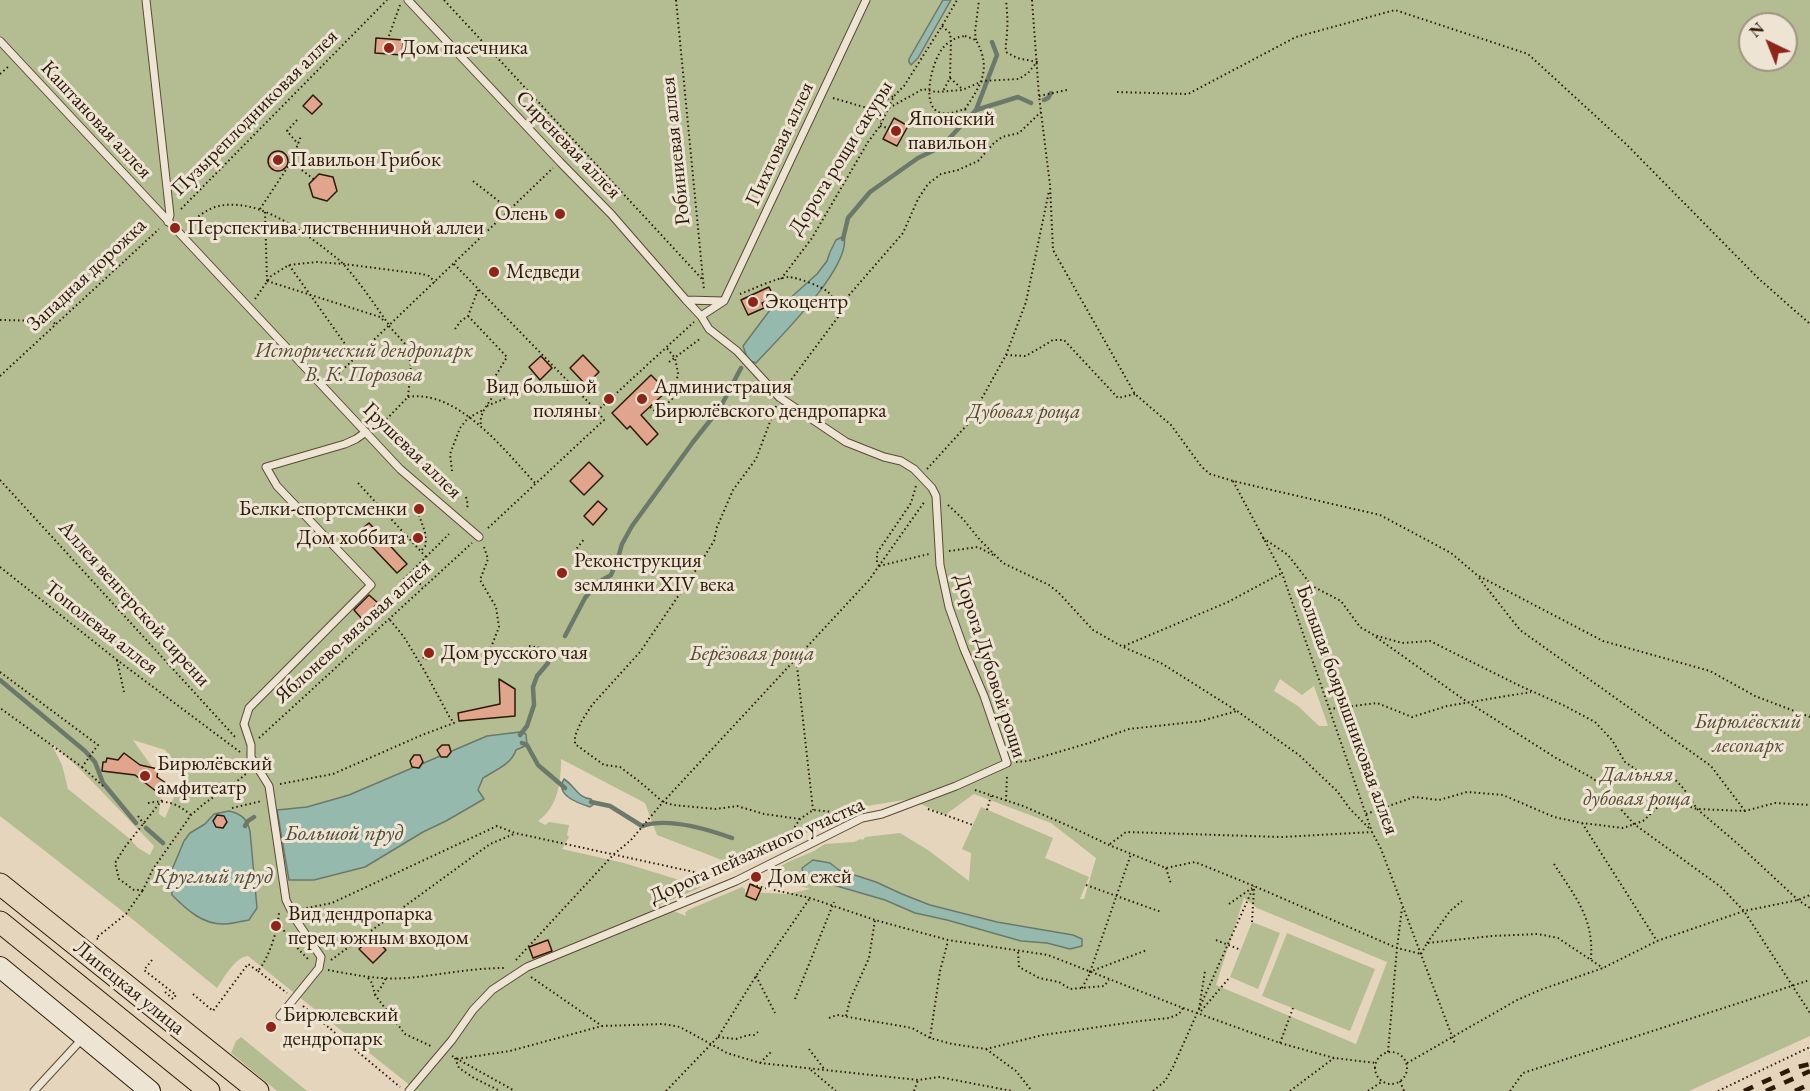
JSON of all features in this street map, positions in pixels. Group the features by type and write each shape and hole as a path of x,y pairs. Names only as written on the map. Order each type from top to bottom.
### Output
{"main road":[{"name":"Липецкая улица","path":"0,884 258,1091"},
{"name":"Липецкая улица","path":"0,922 209,1091"}],"street":[{"path":"0,967 150,1091"}],"lane":[{"path":"146,0 170,215 168,222"},
{"name":"Пихтовая аллея","path":"724,301 866,0"},
{"name":"Сиреневая аллея","path":"405,1 611,214 701,316 709,329"},
{"name":"Каштановая аллея","path":"0,41 179,232"},
{"name":"Грушевая аллея","path":"179,232 400,469 479,537"},
{"path":"686,300 724,301"},
{"path":"701,316 724,301"},
{"name":"Дорога Дубовой рощи","path":"709,329 737,351 779,397 846,442 914,469 932,488 936,496 938,552 949,607 1007,763"},
{"path":"280,1016 320,968 321,957 286,900 269,786 251,757 244,724 249,708 371,585 277,486 266,467 345,444 368,434"},
{"name":"Дорога пейзажного участка","path":"409,1091 443,1051 473,1010 495,989 527,967 736,881 862,818 882,814 956,786 1007,763"},
{"path":"34,1091 84,1037"}],"path":[{"name":"Пузыреплодниковая аллея","path":"168,222 387,0"},
{"path":"444,0 704,281"},
{"name":"Робиниевая аллея","path":"676,0 704,290"},
{"name":"Дорога рощи сакуры","path":"781,279 812,238 868,142 880,126 894,96 904,86 957,0"},
{"path":"976,40 965,36 957,37 939,53 929,89 930,104 938,113 947,114 965,110 984,81 985,63 975,32 979,0"},
{"path":"1006,0 1008,21 1006,52 1017,58 1037,62"},
{"path":"1032,0 1039,96 1050,185 1053,250 1089,317 1135,394 1171,424 1201,466 1210,474 1380,515 1451,553 1477,575 1520,630 1711,766 1745,811"},
{"path":"388,36 405,1"},
{"path":"1117,92 1188,94 1296,37 1395,10 1528,54 1626,144 1759,279 1810,324"},
{"path":"942,26 950,33 951,40 950,78 943,91"},
{"path":"889,108 923,89 936,92 962,90 984,81 1019,79 1028,73 1037,62"},
{"path":"950,78 962,90"},
{"path":"1039,96 1067,90"},
{"path":"821,95 867,108 881,121"},
{"path":"867,108 894,96"},
{"path":"965,110 969,116"},
{"path":"837,309 903,233 918,198 928,184 941,174 958,170 978,161 994,143 1002,137 1019,133 1041,112"},
{"path":"297,120 287,131 298,144"},
{"path":"880,126 888,128"},
{"path":"260,210 291,162 301,136"},
{"path":"291,162 315,180"},
{"path":"333,378 546,175"},
{"path":"473,181 510,210"},
{"path":"879,567 877,553 911,503 921,475 967,425 1006,355 1026,302 1050,185"},
{"path":"179,232 203,212 215,207 246,206 260,210 293,226 344,264 407,346 411,366 408,397"},
{"path":"265,213 267,281"},
{"name":"Западная дорожка","path":"0,376 168,222"},
{"path":"463,249 466,252"},
{"path":"256,298 271,276 289,265 317,262 422,274 429,276 435,282"},
{"path":"454,264 597,411 688,328"},
{"path":"289,265 355,358"},
{"path":"724,301 781,279 799,278 828,292 837,309 838,317 779,397 756,459 733,490 717,526 714,541 640,652 592,705 581,722 575,736 575,744 604,765 620,767 663,802 681,807 716,809 737,806 764,814 800,819"},
{"path":"267,281 380,317 389,325"},
{"path":"455,329 468,316 478,290"},
{"path":"452,471 450,454 460,428 468,418 487,406 493,396 490,385 507,357 468,316"},
{"path":"0,320 50,321 56,324"},
{"path":"669,362 704,336 709,329"},
{"path":"1006,355 1026,356 1053,340 1064,340 1118,398 1135,394"},
{"path":"650,407 656,411 663,408 674,397 678,373 675,358 666,347"},
{"path":"487,406 506,398 534,373"},
{"path":"368,434 408,397 420,395 454,406 481,426 536,484"},
{"path":"481,426 483,410"},
{"name":"Яблонево-вязовая аллея","path":"248,747 390,620 604,420 597,411"},
{"name":"Аллея венгерской сирени","path":"0,480 248,747"},
{"name":"Большая боярышниковая аллея","path":"1233,481 1282,573 1372,832 1381,849 1455,1044"},
{"path":"358,483 426,557"},
{"path":"495,989 509,968 614,854 631,840 663,802 879,567 920,510 932,488"},
{"path":"936,496 963,519 1003,563 1049,585 1093,630 1123,647 1161,663 1238,711 1299,755 1337,791 1372,832"},
{"path":"460,520 465,515 468,505 466,497"},
{"path":"419,515 425,532 426,545 421,551"},
{"path":"397,586 449,534"},
{"path":"479,537 488,559 480,580 496,608 499,627 490,650"},
{"path":"574,552 585,538"},
{"path":"1263,538 1288,555 1312,586 1341,601 1360,627 1468,703 1594,779 1634,824 1721,887 1744,911 1810,1013"},
{"path":"879,567 938,552 978,547 994,555"},
{"name":"Тополевая аллея","path":"0,567 117,660 242,754"},
{"path":"1123,647 1228,602 1282,573"},
{"path":"410,574 424,588"},
{"path":"1477,575 1602,641 1710,671 1755,696 1810,717"},
{"path":"269,786 333,774 422,735 456,723 448,716 424,670 404,637 390,620"},
{"path":"1374,635 1402,643 1430,640 1595,722 1612,740 1625,762 1641,773 1668,772 1684,789 1697,809 1798,900 1810,908"},
{"path":"529,646 546,648 562,654"},
{"path":"568,652 578,658"},
{"path":"423,657 425,660 428,658"},
{"path":"796,657 813,810"},
{"path":"117,660 124,692"},
{"path":"0,672 98,745 82,767"},
{"path":"1329,709 1377,703 1412,717 1447,706 1533,692"},
{"path":"0,708 82,767 104,786"},
{"path":"1007,763 1028,761 1129,729 1201,721 1238,711"},
{"name":"Дорога Дубовой рощи","path":"1006,801 1007,763"},
{"path":"96,938 126,914 143,890 153,869 191,815 249,772"},
{"path":"956,786 1006,801 1166,868 1195,862 1397,948 1421,954 1450,911 1462,901"},
{"path":"1366,814 1414,797 1439,800 1467,792 1503,795 1554,817 1623,828 1643,821 1659,806 1682,804 1697,809 1745,811 1775,803 1810,805"},
{"path":"987,810 991,796"},
{"path":"148,803 162,800 191,815"},
{"path":"143,890 134,890 119,879 115,863 162,800"},
{"path":"232,808 262,801"},
{"path":"909,803 973,825"},
{"path":"772,863 800,819 813,810 834,812 846,825"},
{"path":"138,816 144,824"},
{"path":"1582,823 1658,941"},
{"path":"291,911 332,903 497,826 515,833 810,898 875,920 948,940 1048,955 1280,1043 1334,1058 1376,1063"},
{"path":"1108,845 1126,832 1281,837 1372,832"},
{"path":"320,968 490,844 515,833"},
{"path":"1082,988 1131,854"},
{"path":"1554,864 1586,914 1592,946 1591,959"},
{"path":"1166,868 1171,884"},
{"path":"1086,885 1161,912"},
{"path":"1229,904 1254,886"},
{"path":"1252,922 1254,886"},
{"path":"1153,1091 1164,1081 1173,1067 1254,886"},
{"path":"1407,1063 1517,1000 1540,990 1603,968 1658,941 1744,911 1798,900 1810,895"},
{"path":"666,1091 718,1037 756,976 810,898"},
{"path":"795,999 834,902"},
{"path":"1388,1052 1402,908"},
{"path":"278,918 283,932 291,943 320,968 367,977 405,978 475,968 509,968"},
{"path":"846,1016 850,1000 869,958 875,920"},
{"path":"1427,943 1538,934 1558,938 1603,968"},
{"path":"930,1038 940,971 948,940"},
{"path":"1216,940 1241,950"},
{"path":"258,971 271,943"},
{"path":"1089,972 1147,950"},
{"path":"1018,952 1019,967 1039,978 1059,982 1070,989 1104,986 1110,980"},
{"path":"144,976 173,999 176,995 144,970 152,960"},
{"path":"193,993 213,1011 248,964 293,998 404,1091"},
{"path":"522,970 602,1026"},
{"path":"1199,1013 1205,971"},
{"path":"756,976 775,1013"},
{"path":"367,977 372,983 375,995 405,1034 443,1051"},
{"path":"1199,1013 1230,977"},
{"path":"375,995 386,978"},
{"path":"1510,1091 1523,1073 1810,980"},
{"path":"829,1018 837,1014 912,1028 930,1038 986,1049 1043,1035 1170,1018 1179,1014 1183,1008"},
{"path":"1280,1043 1293,1008"},
{"path":"456,1058 510,1051 602,1026 663,1024 680,1027 727,1053 760,1063 918,1080 939,1077 1012,1091"},
{"path":"718,1037 736,1039 758,1032"},
{"path":"1718,1091 1810,1047"},
{"path":"809,1049 825,1070"},
{"path":"986,1049 1016,1071 1032,1091"},
{"path":"760,1063 772,1051"},
{"path":"1388,1052 1398,1053 1408,1067 1406,1075 1400,1081 1391,1084 1383,1081 1376,1073 1376,1063 1380,1056 1388,1052"},
{"path":"456,1058 459,1068 500,1091"},
{"path":"456,1058 514,1091"},
{"path":"1290,1091 1334,1058"},
{"path":"811,1070 836,1091"},
{"path":"914,1091 918,1080"},
{"path":"1368,1091 1383,1081"},
{"path":"1400,1081 1404,1091"}],"green space":[{"path":"0,0 1810,0 1810,1036 1689,1091 417,1091 248,956 234,964 217,988 0,816","holes":["1280,679 1302,695 1314,686 1328,726 1319,726 1298,706 1274,691","133,740 165,750 184,774 165,818 159,814 162,781","51,743 80,769 154,846 150,855 138,848 68,789 62,765","561,759 645,803 657,835 740,867 855,808 910,799 945,815 974,794 1051,823 1096,858 1084,899 1080,899 1089,877 1045,858 1053,838 981,807 962,849 971,853 969,881 928,850 900,833 865,837 863,840 854,842 825,844 774,870 771,877 810,889 786,894 745,893 742,887 688,910 685,913 686,916 659,905 702,887 624,863 562,849 569,837 567,835 569,825 549,822 545,825 538,821 550,809 557,793","1244,898 1257,908 1387,962 1356,1044 1216,985"]},
{"path":"1252,922 1280,933 1258,989 1230,977"},
{"path":"1287,933 1375,969 1350,1031 1262,996"},
{"path":"241,1037 307,1091 277,1091 231,1053 236,1041"}],"water":[{"path":"943,0 951,0 918,58 911,65 909,59"},
{"path":"844,236 843,249 837,266 825,284 756,363 748,360 743,346 770,310 788,300 817,274 827,261 836,240"},
{"name":"Большой пруд","path":"520,732 526,734 527,745 516,750 507,763 483,778 478,790 484,799 365,867 314,880 289,880 277,810 307,807 349,795 487,736"},
{"path":"564,779 583,797 591,799 594,804 590,807 569,798 562,790"},
{"name":"Круглый пруд","path":"229,811 243,818 250,831 257,908 249,920 217,924 196,916 172,895 171,872 184,841 190,833 205,824 214,814"},
{"path":"813,860 830,863 839,870 876,882 930,905 997,922 1073,935 1082,939 1082,946 1070,949 1047,943 1021,941 915,913 885,900 830,884 818,877 803,873 802,868"}],"building":[{"name":"Дом пасечника","path":"376,38 403,40 402,55 375,53"},
{"path":"313,95 322,104 312,114 303,106"},
{"name":"Японcкий павильон","path":"894,118 908,126 897,146 883,139"},
{"name":"Павильон Грибок","path":"278,151 285,154 288,161 285,168 278,171 271,168 268,161 271,154"},
{"path":"319,174 333,177 337,191 327,201 313,197 309,184"},
{"name":"Экоцентр","path":"769,287 774,298 762,303 764,308 748,315 741,300"},
{"path":"583,355 599,372 586,385 570,368"},
{"path":"541,356 552,368 540,380 529,367"},
{"name":"Администрация Бирюлёвского дендропарка","path":"651,375 667,391 641,415 658,434 647,445 630,426 627,429 612,413"},
{"path":"589,462 603,476 584,495 570,481"},
{"path":"598,501 607,509 593,525 584,516"},
{"path":"369,523 407,564 397,573 358,532"},
{"path":"369,595 378,603 362,619 354,610"},
{"path":"499,679 515,689 515,716 459,721 458,713 500,704"},
{"path":"442,745 449,745 451,752 447,757 441,757 437,750"},
{"path":"124,753 140,765 158,769 157,777 166,783 164,786 167,789 161,795 135,775 102,771 103,762 106,762 107,758 118,760"},
{"path":"414,755 420,755 423,762 419,768 412,767 410,761"},
{"path":"217,815 224,816 227,822 223,828 216,827 213,821"},
{"path":"750,884 761,889 756,900 746,896"},
{"path":"373,936 386,950 373,963 359,949"},
{"path":"548,940 552,951 533,958 529,947"}],"waterway":[{"path":"976,110 997,55 992,42"},
{"path":"1044,100 1051,93"},
{"path":"843,239 848,218 870,192 918,158 941,147 976,110 1018,97 1031,103"},
{"path":"565,636 585,598 597,583 611,575 622,544 632,526 720,408 741,368"},
{"path":"520,735 527,726 534,705 533,687 537,676 548,663"},
{"path":"0,680 85,751 95,762 103,783 136,823"},
{"path":"522,743 527,745 538,765 565,788"},
{"path":"591,802 610,806 642,826 675,823 732,838"},
{"path":"245,826 254,817"},
{"path":"146,828 163,843"}],"railway":[{"path":"1744,1091 1794,1068 1810,1064"},
{"path":"1766,1091 1810,1071"},
{"path":"1795,1091 1810,1084"}],"place":[{"name":"Дом пасечника","path":"389,48"},
{"name":"Японcкий павильон","path":"896,131"},
{"name":"Павильон Грибок","path":"278,160"},
{"name":"Олень","path":"560,214"},
{"name":"Перспектива лиственничной аллеи","path":"175,228"},
{"name":"Медведи","path":"494,272"},
{"name":"Экоцентр","path":"753,302"},
{"name":"Вид большой поляны","path":"609,399"},
{"name":"Администрация Бирюлёвского дендропарка","path":"642,399"},
{"name":"Белки-спортсменки","path":"419,509"},
{"name":"Дом хоббита","path":"418,538"},
{"name":"Реконструкция землянки XIV века","path":"562,573"},
{"name":"Дом русского чая","path":"429,653"},
{"name":"Бирюлёвский амфитеатр","path":"145,776"},
{"name":"Дом ежей","path":"756,877"},
{"name":"Вид дендропарка перед южным входом","path":"276,926"},
{"name":"Бирюлевский дендропарк","path":"271,1027"}],"park label":[{"name":"Исторический дендропарк В. К. Порозова","path":"364,363"},
{"name":"Дубовая роща","path":"1024,412"},
{"name":"Берёзовая роща","path":"752,654"},
{"name":"Бирюлёвский лесопарк","path":"1748,734"},
{"name":"Дальняя дубовая роща","path":"1637,787"}]}
